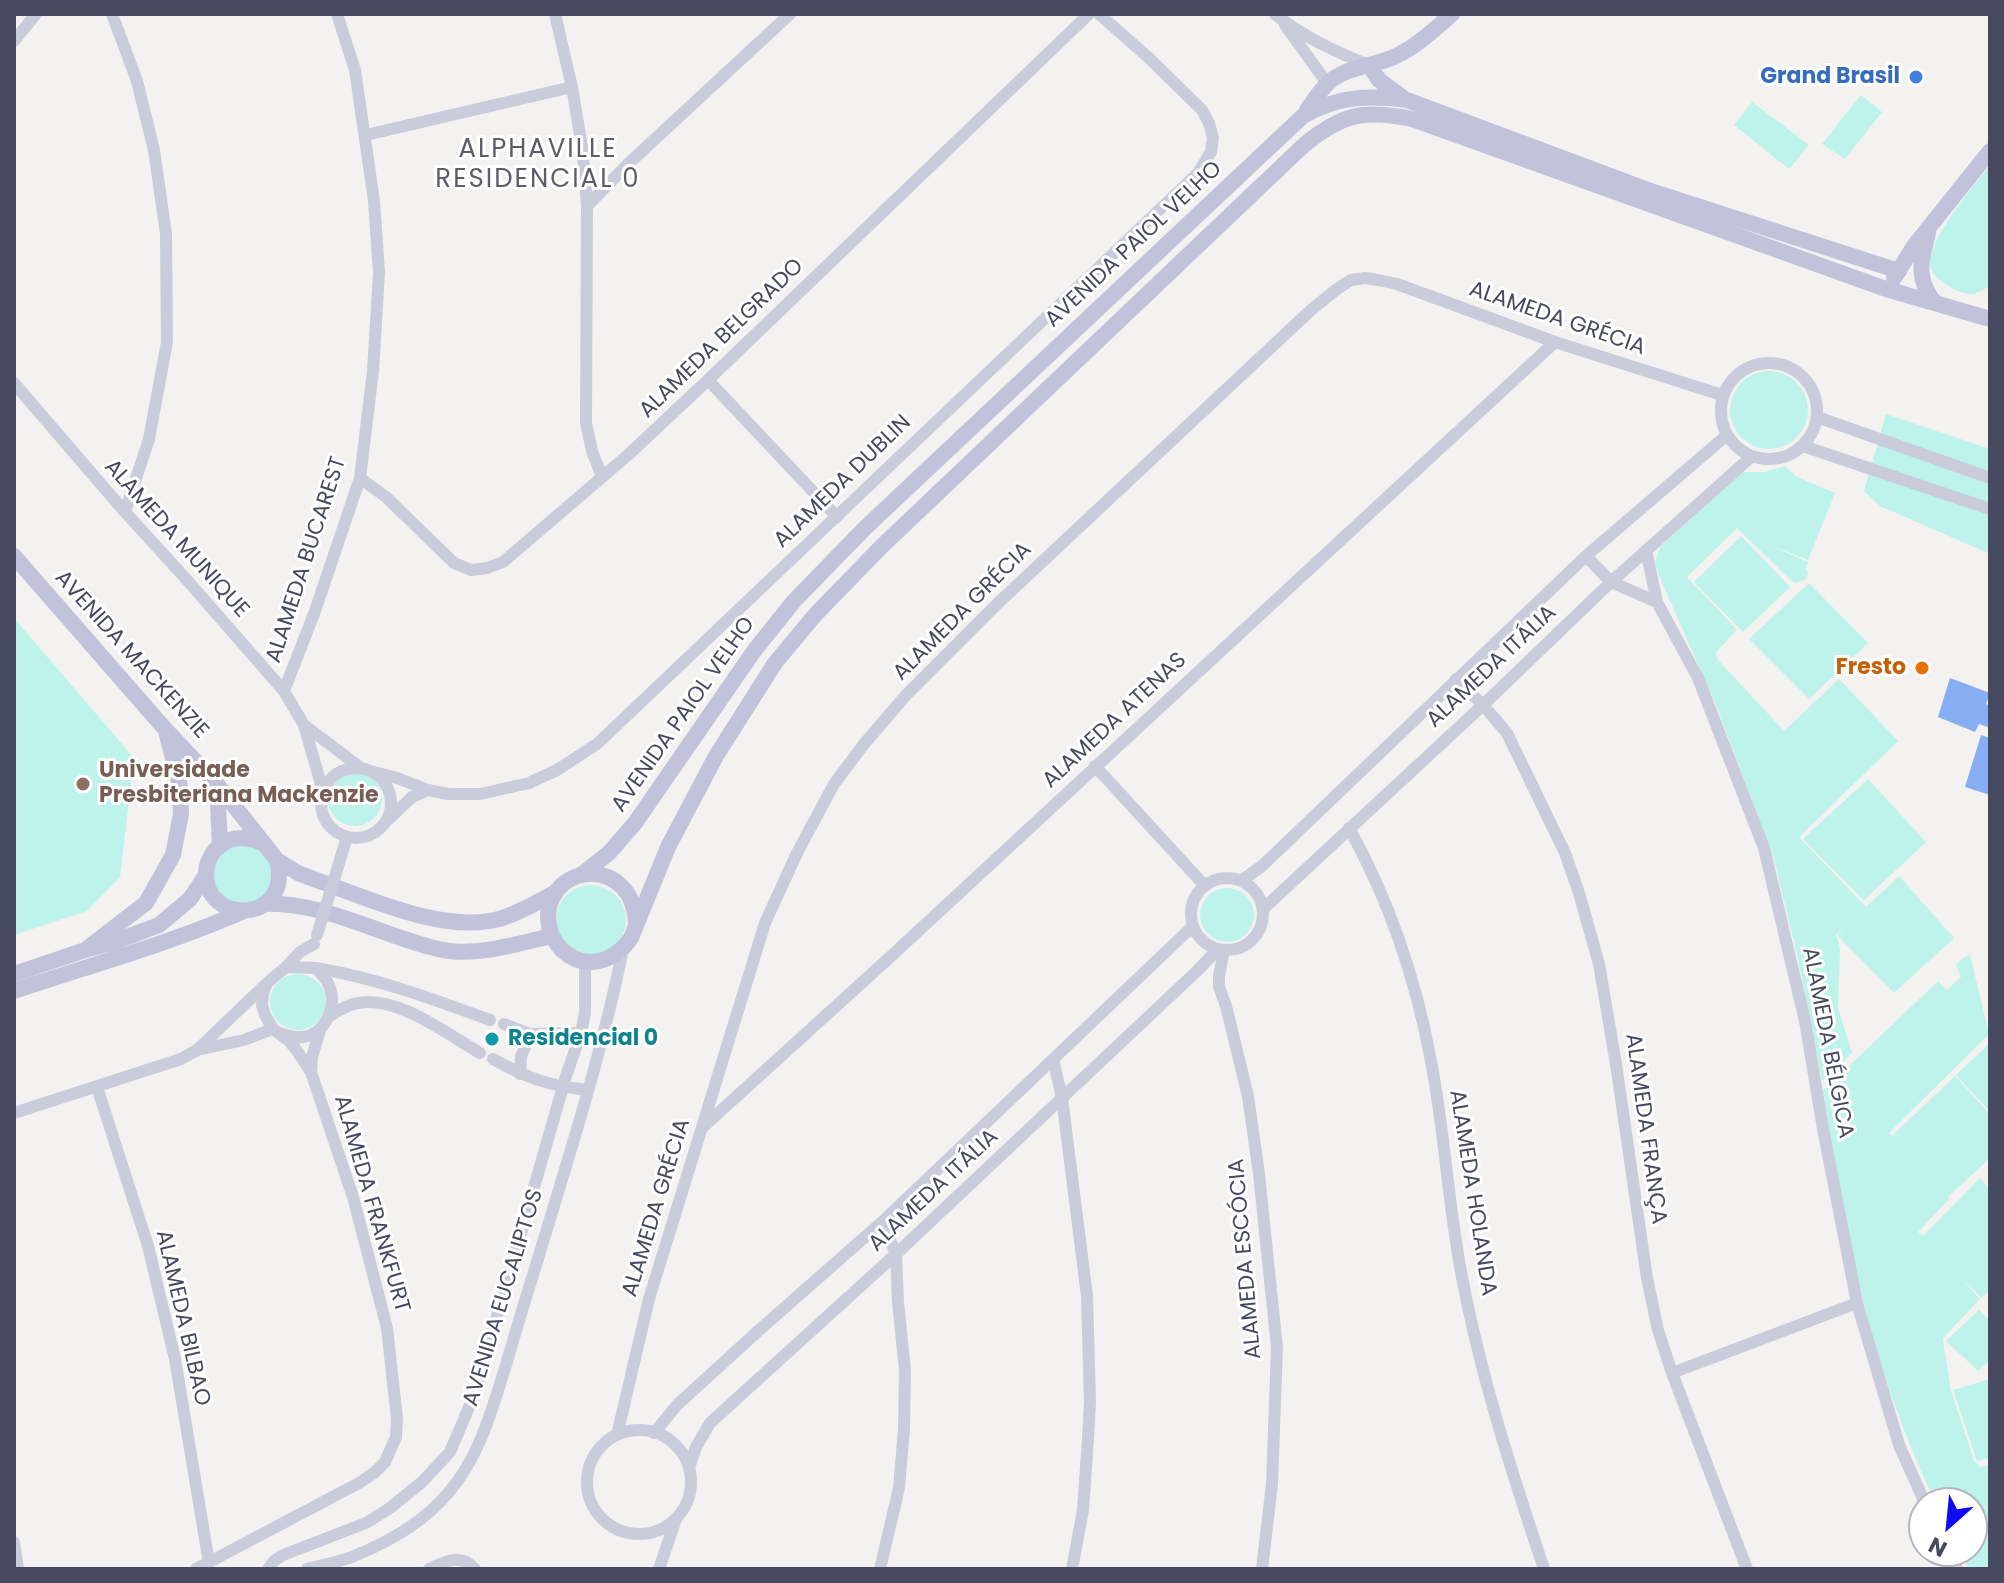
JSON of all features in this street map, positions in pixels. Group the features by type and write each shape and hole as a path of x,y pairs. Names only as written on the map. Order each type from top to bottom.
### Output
{"main road":[{"path":"1303,116 1327,83 1348,72 1394,58 1452,14"},
{"path":"1369,65 1388,89 1407,100"},
{"name":"AVENIDA PAIOL VELHO","path":"263,843 277,860 298,873 404,911 453,922 477,923 500,918 556,892 581,875 609,853 635,823 754,651 794,601 865,528 1303,116 1332,102 1356,97 1407,100 1648,190 1899,271"},
{"name":"AVENIDA PAIOL VELHO","path":"623,949 631,938 668,847 716,756 775,663 815,615 881,547 1304,145 1341,119 1386,114 1412,119 1886,289 1986,313"},
{"path":"1886,289 1914,246 1990,151"},
{"path":"1930,227 1920,271 1922,282 1935,303"},
{"name":"AVENIDA MACKENZIE","path":"14,556 216,783 263,843"},
{"path":"85,950 146,903 173,855 181,814 180,786 165,729"},
{"path":"216,783 220,845"},
{"path":"263,843 241,837 220,845 212,854 206,875 208,886 221,904 244,911 264,904 279,884 277,860"},
{"path":"581,875 596,874 611,878 623,886 636,911 636,925"},
{"path":"14,974 159,925 190,899 206,875"},
{"path":"556,892 549,906 548,921 552,936 561,949 585,961 612,957 623,949"},
{"path":"264,904 322,911 449,951 474,951 552,936"},
{"path":"14,991 206,928 244,911"}],"street":[{"path":"14,41 36,14"},
{"path":"112,14 144,109 154,150 166,234 167,342 149,439 125,512"},
{"name":"ALAMEDA BUCAREST","path":"284,691 360,478 373,371 379,273 374,201 355,70 337,14"},
{"path":"555,14 583,153 587,206 586,423 602,477"},
{"path":"587,206 790,14"},
{"name":"ALAMEDA BELGRADO","path":"360,478 396,505 454,563 471,570 503,562 628,455 1089,14"},
{"name":"ALAMEDA DUBLIN","path":"366,769 428,790 448,794 480,794 529,783 557,770 597,744 1198,173 1211,152 1213,138 1202,110 1099,14"},
{"path":"1276,15 1325,46 1369,65"},
{"path":"1276,15 1327,83"},
{"path":"366,135 572,87"},
{"name":"ALAMEDA GRÉCIA","path":"617,1435 649,1299 765,923 797,853 834,784 907,694 996,605 1311,310 1351,280 1365,278 1397,284 1555,342 1722,395"},
{"name":"ALAMEDA ATENAS","path":"702,1128 1555,342"},
{"path":"1773,362 1786,365 1807,380 1814,391 1817,417 1810,438 1794,453 1773,459 1752,456 1738,448 1727,435 1720,409 1722,395 1728,383 1748,367 1773,362"},
{"path":"708,380 837,517"},
{"name":"ALAMEDA MUNIQUE","path":"14,383 284,691 304,725 323,791"},
{"path":"1817,417 1990,478"},
{"name":"ALAMEDA ITÁLIA","path":"1241,881 1262,866 1586,556 1727,435"},
{"path":"1803,446 1990,509"},
{"name":"ALAMEDA ITÁLIA","path":"1263,909 1611,582 1752,456"},
{"name":"ALAMEDA BÉLGICA","path":"1646,550 1657,602 1698,678 1764,848 1805,1021 1857,1303 1899,1445 1918,1487"},
{"path":"1586,556 1611,582 1657,602"},
{"name":"ALAMEDA FRANÇA","path":"1456,679 1507,733 1565,853 1579,893 1599,964 1647,1278 1658,1330 1747,1569"},
{"name":"ALAMEDA MUNIQUE","path":"304,725 366,769"},
{"path":"1095,766 1205,886"},
{"path":"387,821 391,798 388,787 380,777 366,769 342,771 328,782 321,802 323,814 328,824 347,837 365,837 381,828 412,797 428,790"},
{"name":"ALAMEDA HOLANDA","path":"1349,828 1390,915 1419,999 1432,1063 1462,1276 1492,1405 1544,1569"},
{"path":"267,983 262,1005 275,1030 300,1037 320,1030 328,1017 332,997 329,985 314,967 315,939 347,837"},
{"path":"1222,879 1241,881 1256,892 1263,909 1261,927 1257,935 1242,947 1221,950 1198,936 1191,915 1193,904 1205,886 1222,879"},
{"name":"ALAMEDA ITÁLIA","path":"654,1433 677,1405 882,1222 1193,926"},
{"path":"14,1113 154,1069 197,1050 315,939"},
{"name":"AVENIDA EUCALIPTOS","path":"307,1569 352,1557 418,1522 460,1479 479,1444 588,1090 615,992 623,949"},
{"name":"ALAMEDA ITÁLIA","path":"689,1468 696,1447 710,1423 1221,950"},
{"name":"ALAMEDA ESCÓCIA","path":"1221,950 1219,987 1248,1096 1277,1348 1272,1484 1262,1569"},
{"name":"AVENIDA EUCALIPTOS","path":"268,1569 283,1555 341,1534 378,1516 422,1482 450,1452 475,1393 581,1033 585,1013 585,961"},
{"path":"286,967 314,967 406,989 490,1020"},
{"path":"328,1017 356,1003 391,1005 418,1016 480,1053"},
{"path":"504,1024 530,1034 581,1033"},
{"path":"197,1050 275,1030"},
{"name":"ALAMEDA FRANKFURT","path":"196,1569 359,1483 385,1462 396,1437 397,1419 387,1328 353,1197 311,1072 297,1051 275,1030"},
{"name":"ALAMEDA FRANKFURT","path":"311,1072 320,1030"},
{"path":"520,1074 521,1057 530,1034"},
{"path":"493,1059 547,1084 588,1090"},
{"path":"1053,1059 1062,1098 1087,1296 1090,1402 1083,1510 1072,1569"},
{"name":"ALAMEDA BILBAO","path":"97,1087 148,1246 175,1359 209,1563"},
{"path":"880,1569 899,1488 905,1371 896,1254 882,1222"},
{"path":"1672,1373 1857,1303"},
{"path":"642,1430 654,1433 666,1438 684,1456 691,1480 686,1505 663,1528 647,1533 631,1533 615,1528 602,1518 592,1504 587,1489 593,1457 603,1444 617,1435 642,1430"},
{"path":"659,1569 676,1518"},
{"path":"14,1542 18,1569"},
{"path":"429,1569 462,1559 475,1569"}],"shaded area":[{"path":"1861,95 1882,112 1845,159 1822,144"},
{"path":"1752,102 1809,145 1789,169 1734,125"},
{"path":"1990,165 1990,285 1970,294 1950,287 1937,277 1932,271 1931,260 1934,247 1951,216"},
{"path":"1769,371 1784,374 1797,382 1805,395 1808,410 1805,425 1797,438 1784,446 1769,449 1754,446 1741,438 1733,425 1730,410 1733,395 1741,382 1754,374"},
{"path":"1886,414 1990,449 1990,554 1880,506 1864,491"},
{"path":"1785,466 1797,477 1835,493 1808,560 1767,544 1808,562 1805,580 1794,583 1737,528 1687,577 1737,630 1717,651 1719,661 1784,731 1839,679 1898,741 1799,837 1866,907 1899,876 1954,938 1894,993 1837,935 1853,920 1836,935 1840,948 1838,1008 1852,1053 1822,1081 1797,954 1774,859 1718,710 1655,562 1660,547 1742,472 1765,472"},
{"path":"1741,536 1790,587 1743,632 1694,582"},
{"path":"1809,583 1868,643 1809,699 1749,639"},
{"name":"Universidade Presbiteriana Mackenzie","path":"14,618 134,758 120,877 87,911 14,935"},
{"path":"355,772 374,780 382,799 374,818 355,826 336,818 328,799 336,780"},
{"path":"1868,779 1926,842 1864,900 1803,839"},
{"path":"243,845 254,847 264,854 271,864 271,886 264,896 254,903 243,905 232,903 222,896 215,886 213,875 215,864 222,854 232,847"},
{"path":"591,885 616,895 626,920 616,945 591,955 566,945 556,920 566,895"},
{"path":"1227,888 1246,896 1254,915 1246,934 1227,942 1208,934 1200,915 1208,896"},
{"path":"1970,955 1989,1034 1889,1133 1892,1136 1955,1076 1990,1114 1990,1158 1948,1197 1918,1232 1923,1236 1980,1178 1990,1189 1990,1289 1982,1298 1962,1279 1980,1299 1943,1341 1951,1391 1974,1461 1981,1467 1990,1465 1990,1569 1968,1567 1988,1567 1988,1487 1929,1487 1895,1404 1863,1302 1840,1197 1823,1091 1938,981 1947,990 1961,977 1956,965"},
{"path":"298,974 318,982 326,1002 318,1022 298,1030 278,1022 270,1002 278,982"},
{"path":"1990,1043 1990,1112 1956,1075"},
{"path":"1979,1310 1990,1321 1990,1360 1978,1371 1946,1341"},
{"path":"1990,1379 1990,1458 1977,1461 1953,1390"}],"water":[{"path":"1950,678 1990,693 1986,704 1990,706 1990,728 1979,724 1975,732 1938,717"},
{"path":"1981,735 1990,738 1990,795 1965,787"}],"place":[{"name":"Grand Brasil","path":"1916,77"},
{"name":"Fresto","path":"1922,668"},
{"name":"Universidade Presbiteriana Mackenzie","path":"83,784"},
{"name":"Residencial 0","path":"492,1039"}],"district":[{"name":"ALPHAVILLE RESIDENCIAL 0","path":"538,165"}]}
